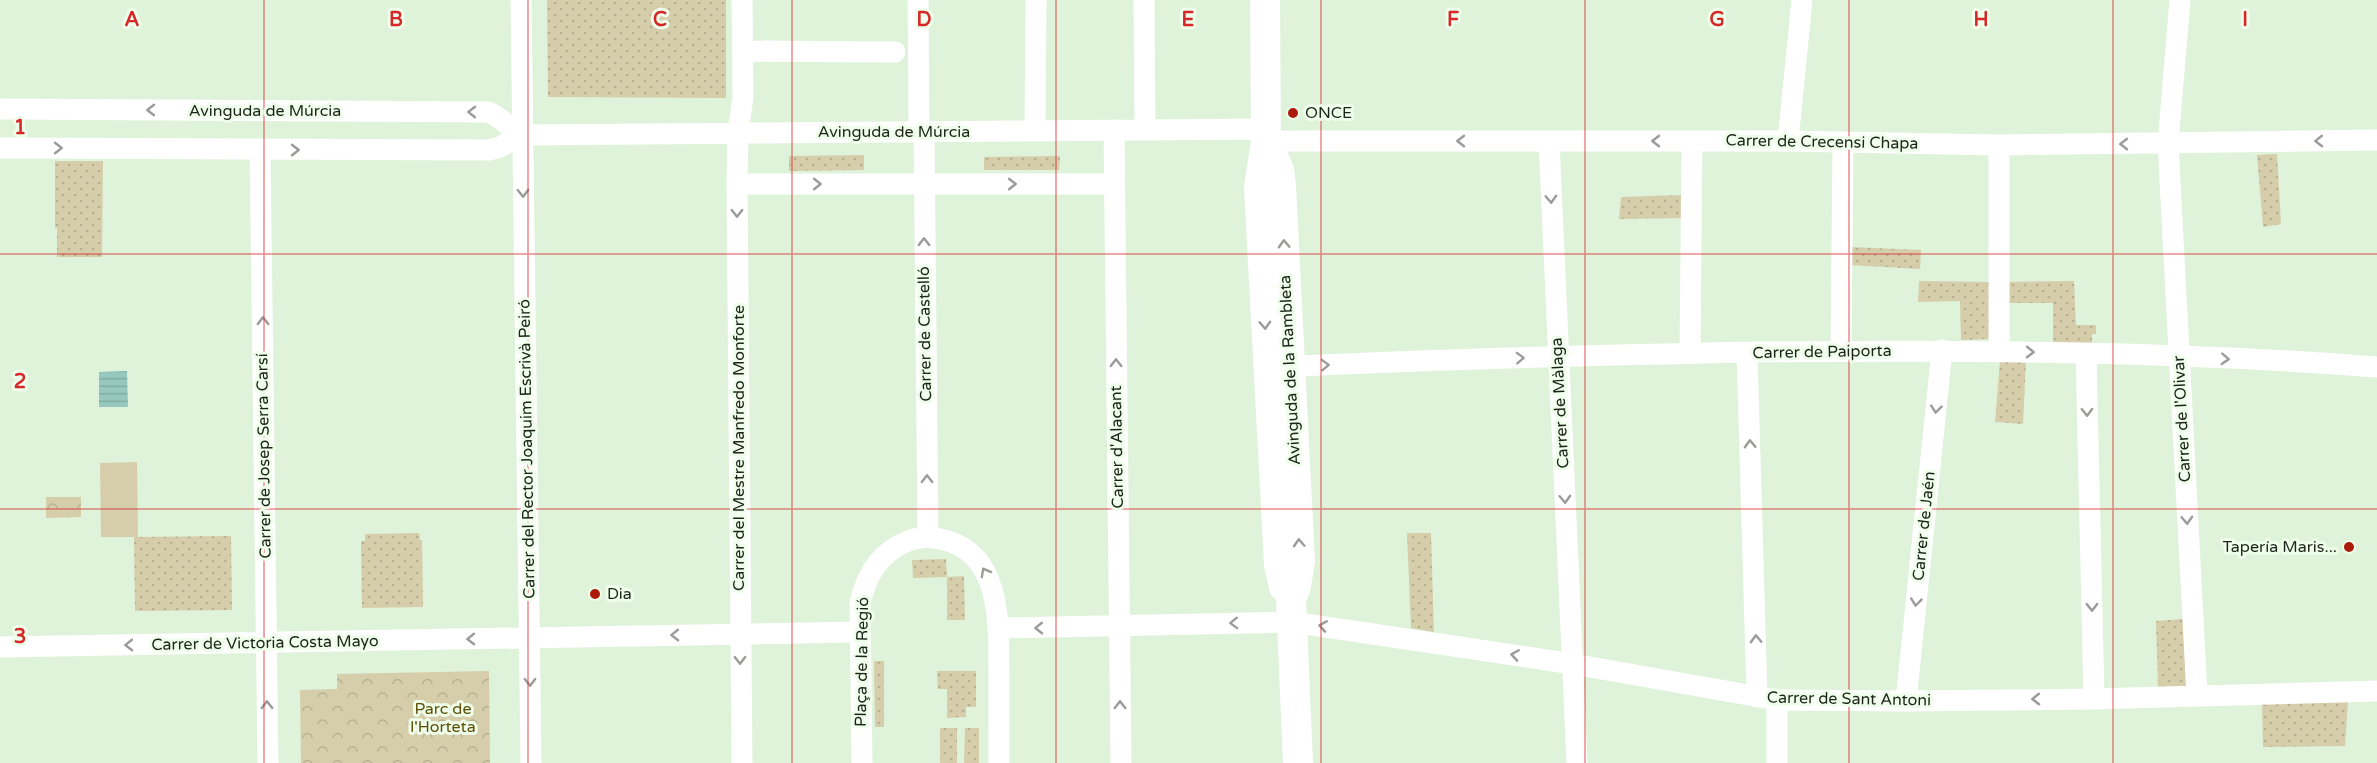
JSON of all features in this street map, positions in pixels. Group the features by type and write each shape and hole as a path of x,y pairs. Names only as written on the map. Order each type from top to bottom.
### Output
{"street":[{"name":"Carrer del Rector Joaquim Escrivà Peiró","path":"520,0 531,763"},
{"name":"Carrer del Mestre Manfredo Monforte","path":"742,0 743,98 738,133 737,184 742,763"},
{"name":"Carrer de Castelló","path":"918,0 928,537"},
{"path":"1035,130 1036,0"},
{"path":"1144,0 1145,130"},
{"name":"Avinguda de la Rambleta","path":"1265,0 1266,135 1279,170 1281,185 1279,367 1300,561 1291,611 1298,763"},
{"path":"1788,141 1802,0"},
{"name":"Carrer de l'Olivar","path":"2180,0 2168,144 2197,695"},
{"path":"742,51 895,52"},
{"name":"Avinguda de Múrcia","path":"0,110 488,112 502,118 515,132 522,135 1035,130 1145,130 1266,135"},
{"name":"Carrer d'Alacant","path":"1114,130 1120,763"},
{"name":"Avinguda de Múrcia","path":"0,148 489,150 500,147 522,135"},
{"name":"Carrer de Crecensi Chapa","path":"1266,135 1549,141 1788,141 1999,145 2377,140"},
{"name":"Carrer de Màlaga","path":"1549,141 1577,763"},
{"path":"1690,353 1692,141"},
{"path":"1841,351 1843,142"},
{"path":"1999,145 1999,351"},
{"name":"Carrer de Josep Serra Carsí","path":"260,150 268,763"},
{"path":"737,184 1114,184"},
{"name":"Carrer de Paiporta","path":"1279,367 1557,356 1942,350 2178,357 2377,367"},
{"name":"Carrer de Jaén","path":"1906,701 1942,350"},
{"path":"1747,352 1767,699 1777,763"},
{"path":"2086,354 2094,699"},
{"name":"Plaça de la Regió","path":"862,763 860,603 865,582 877,563 888,552 913,539 928,537 956,543 976,558 992,586 998,628 999,763"},
{"name":"Carrer de Sant Antoni","path":"998,628 1119,627 1291,611 1767,699 1906,701 2094,699 2377,691"},
{"name":"Carrer de Victoria Costa Mayo","path":"0,647 860,632"}],"green space":[{"path":"547,0 726,0 726,98 548,97"},
{"path":"2277,154 2281,224 2263,227 2257,155"},
{"path":"864,155 864,170 789,171 789,156"},
{"path":"1060,156 1059,170 984,170 984,157"},
{"path":"55,161 103,161 102,257 57,257"},
{"path":"1683,195 1684,218 1619,219 1621,197"},
{"path":"1850,247 1921,250 1920,269 1850,265"},
{"path":"1919,281 1989,282 1989,339 1961,340 1960,301 1918,302"},
{"path":"2074,281 2076,325 2096,325 2096,334 2092,334 2092,345 2053,343 2053,303 2006,303 2006,282"},
{"path":"2000,360 2026,361 2023,424 1995,422"},
{"path":"137,462 138,537 101,537 100,463"},
{"path":"46,497 81,497 81,517 46,518"},
{"path":"419,533 420,540 422,540 423,607 362,608 361,541 365,541 365,534"},
{"path":"1407,533 1431,533 1434,632 1411,628"},
{"path":"231,536 232,610 135,611 134,537"},
{"path":"946,559 947,577 913,578 912,560"},
{"path":"964,576 965,620 947,620 947,577"},
{"path":"2183,619 2186,686 2158,687 2156,621"},
{"path":"874,661 884,661 884,727 875,727"},
{"name":"Parc de l'Horteta","path":"489,671 490,763 301,763 300,690 337,689 337,674"},
{"path":"937,671 976,671 976,707 966,707 966,717 947,718 947,689 938,689"},
{"path":"2348,702 2345,746 2263,747 2262,704"},
{"path":"940,728 957,728 957,763 940,763"},
{"path":"965,728 979,728 979,763 964,763"}],"water":[{"path":"127,371 128,407 99,407 99,372"}],"place":[{"name":"ONCE","path":"1293,113"},
{"name":"Tapería Maris...","path":"2349,547"},
{"name":"Dia","path":"595,594"}]}
